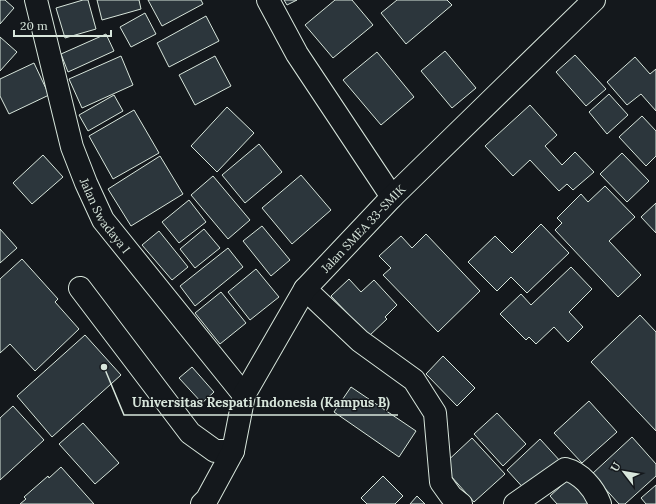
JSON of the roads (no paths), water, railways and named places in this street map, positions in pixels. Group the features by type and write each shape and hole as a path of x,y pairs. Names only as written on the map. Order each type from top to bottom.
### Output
{"street":[{"name":"Jalan Swadaya I","path":"36,0 72,147 103,220 244,395"},
{"path":"268,0 297,54 392,197"},
{"name":"Jalan SMEA 33-SMIK","path":"207,502 233,451 244,395 305,289 392,197 594,0"},
{"path":"80,288 190,433 215,451 233,451"},
{"path":"305,289 360,341 414,380 435,413 441,482 451,496 461,504"},
{"path":"515,504 553,475 565,469 572,471 581,477 596,495 600,504"}],"place":[{"name":"Universitas Respati Indonesia (Kampus B)","path":"104,367"}]}
